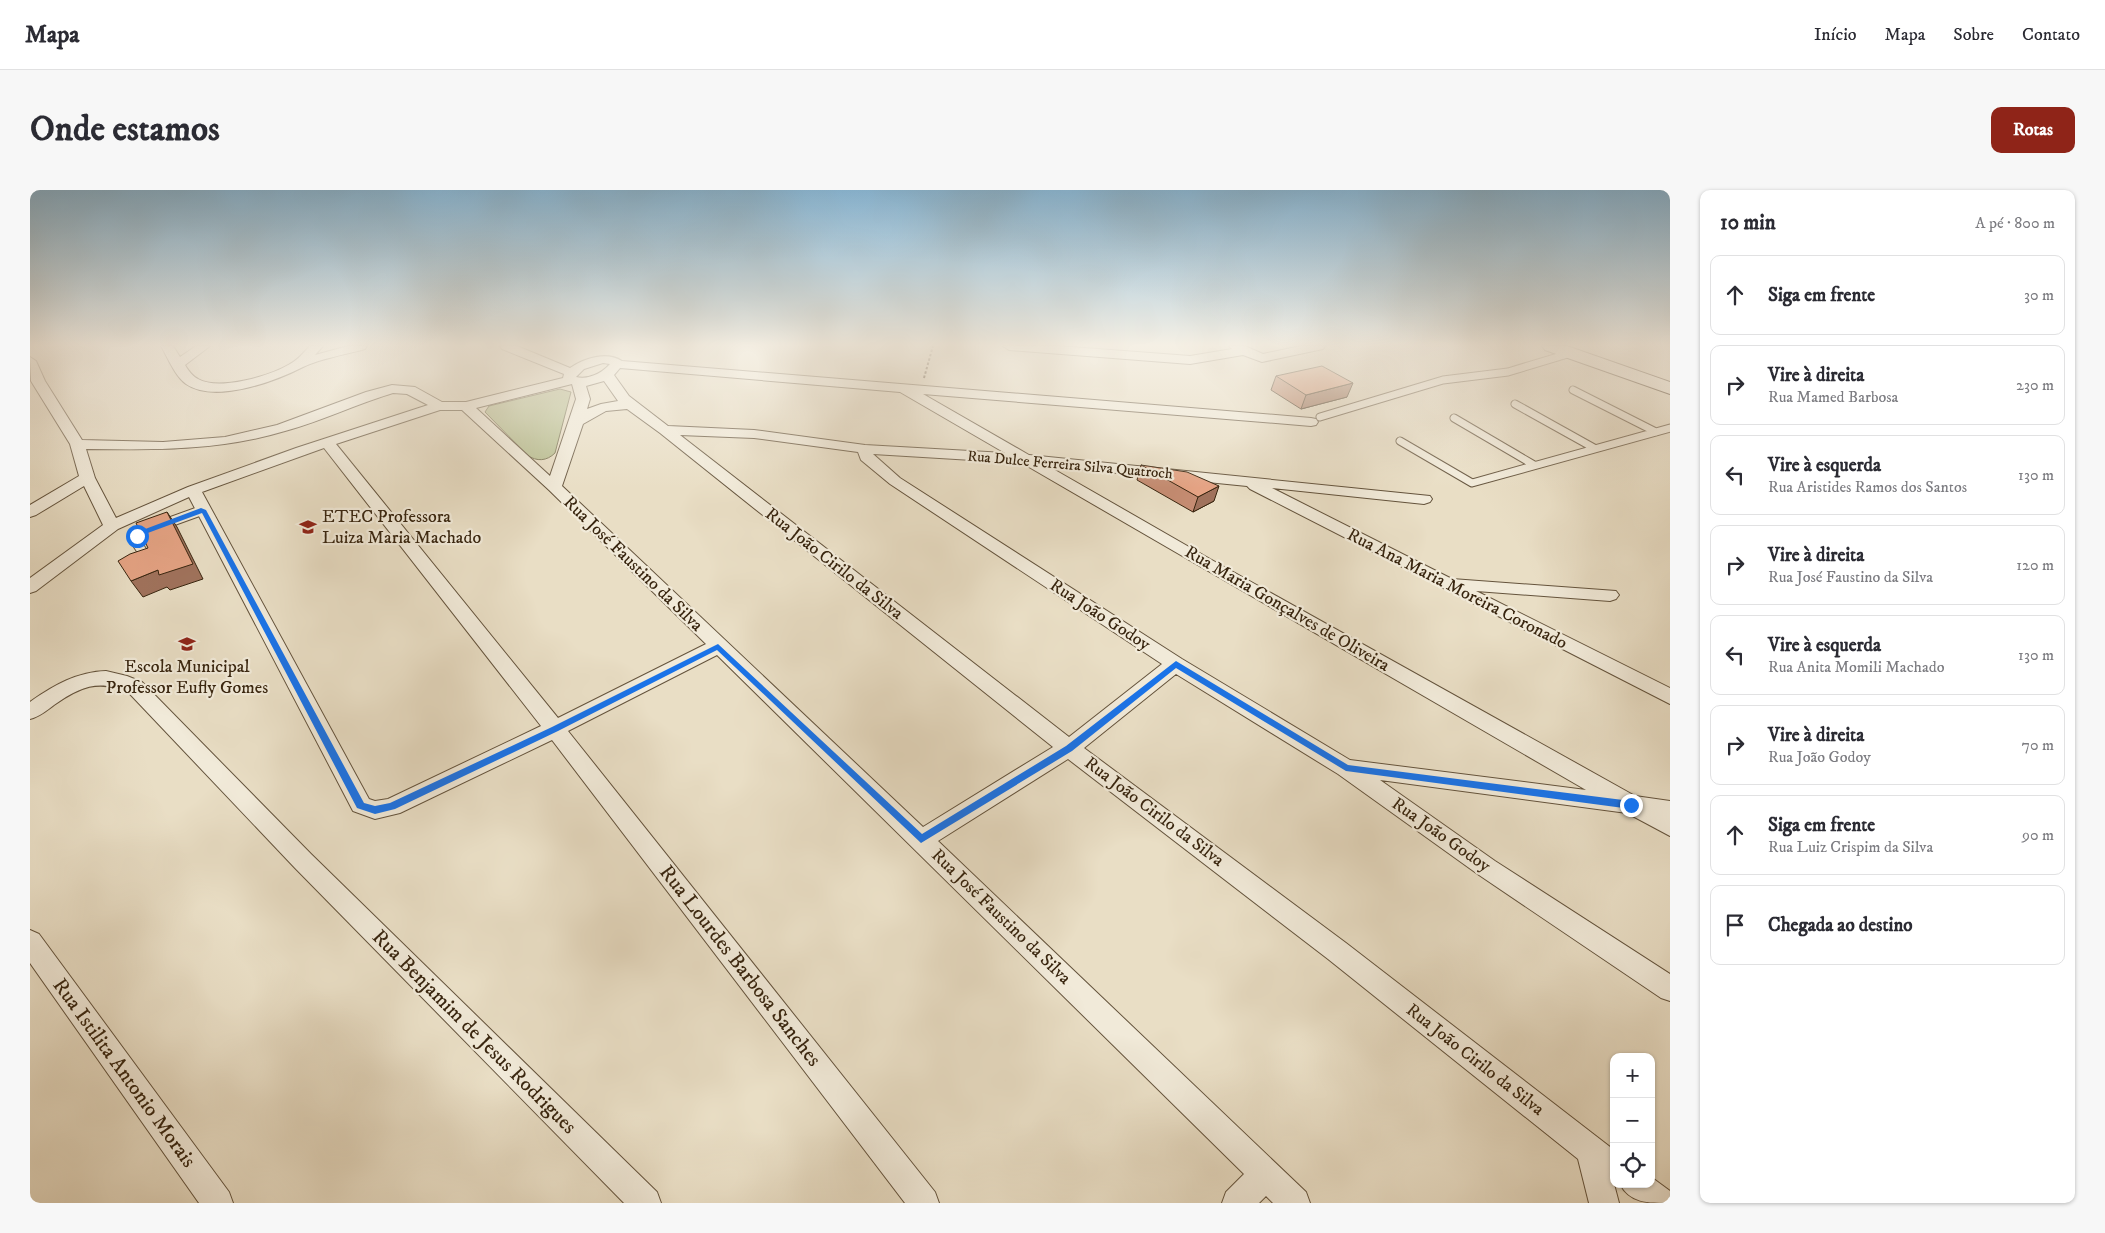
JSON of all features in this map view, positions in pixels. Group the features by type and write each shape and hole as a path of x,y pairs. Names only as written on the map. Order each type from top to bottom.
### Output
{"street":[{"path":"42,393 78,444 87,478 112,526"},
{"path":"78,444 163,446 225,441 282,428 378,393"},
{"path":"416,393 439,406"},
{"path":"30,587 112,526 193,490 439,406 466,406 518,393"},
{"path":"554,487 577,422 583,399 581,393"},
{"name":"Rua João Cirilo da Silva","path":"603,393 626,403 665,430 1069,748 1337,951 1603,1160"},
{"name":"Rua João Cirilo da Silva","path":"618,393 626,403"},
{"name":"Rua Maria Gonçalves de Oliveira","path":"917,393 1024,459 1670,827"},
{"path":"958,393 1316,419"},
{"path":"577,422 592,410 626,403"},
{"name":"Rua José Faustino da Silva","path":"466,406 554,487 1295,1203"},
{"name":"Rua Dulce Ferreira Silva Quatroch","path":"665,430 754,434 864,449 1024,459 1424,499"},
{"name":"Rua Lourdes Barbosa Sanches","path":"327,443 555,729 924,1203"},
{"name":"Rua João Godoy","path":"864,449 866,457 895,481 1176,664 1346,768 1487,868 1670,989"},
{"path":"30,512 87,478"},
{"name":"Rua Ana Maria Moreira Coronado","path":"1243,480 1670,697"},
{"path":"193,490 360,805 375,810 392,807 555,729 718,646"},
{"path":"1446,583 1610,595"},
{"path":"921,840 1069,748 1176,664"},
{"name":"Rua Benjamim de Jesus Rodrigues","path":"30,712 74,683 93,677 124,680 135,687 303,861 646,1203"},
{"path":"1346,768 1670,810"},
{"name":"Rua Istilita Antonio Morais","path":"30,942 218,1203"},
{"path":"1603,1160 1604,1203"},
{"path":"1237,1203 1265,1175"},
{"path":"1640,1188 1660,1203"}],"lane":[{"path":"1316,419 1403,393"},
{"path":"1579,393 1656,432"},
{"path":"1515,404 1594,448"},
{"path":"1454,418 1534,465"},
{"path":"1400,441 1472,483 1670,428"},
{"path":"148,560 136,542 137,536 142,532 203,510"}],"green space":[{"path":"542,393 571,393 555,453 545,459 538,460 527,455 485,412 489,406"}],"building":[{"path":"1141,465 1187,472 1219,486 1198,497"},
{"path":"167,512 193,564 159,575 158,570 131,581 118,561 130,554 148,548 136,523"}],"place":[{"name":"ETEC Professora Luiza Maria Machado","path":"308,527"},
{"name":"Escola Municipal Professor Eufly Gomes","path":"187,644"}],"route":[{"path":"137,536 142,532 203,510 360,805 375,810 392,807 555,729 718,646 921,840 1069,748 1176,664 1346,768 1631,805"}]}
